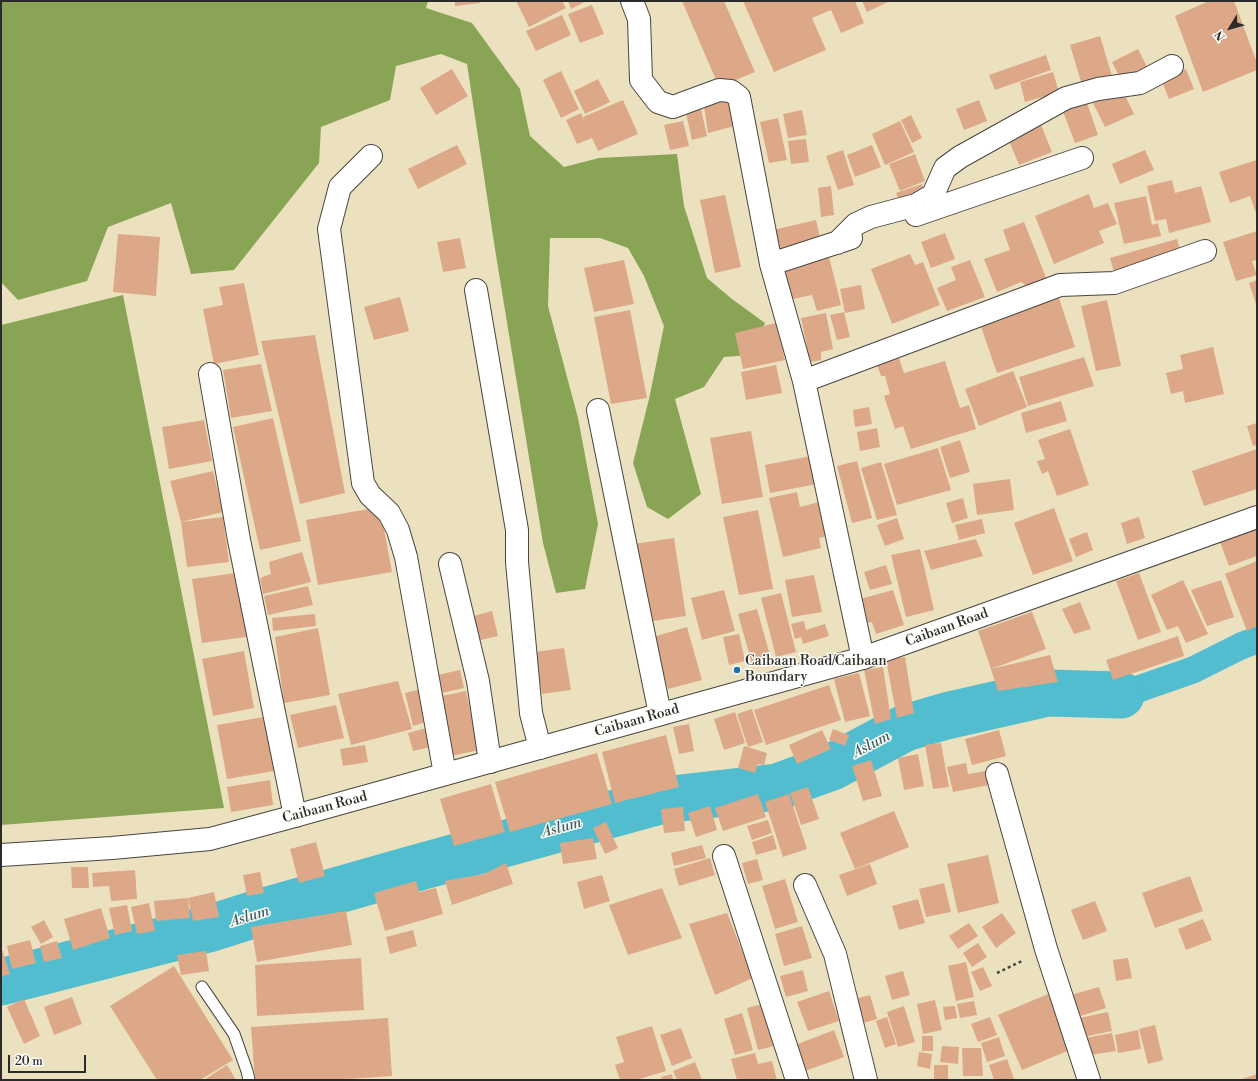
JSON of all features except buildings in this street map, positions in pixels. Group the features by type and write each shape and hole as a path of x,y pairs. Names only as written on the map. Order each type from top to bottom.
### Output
{"street":[{"path":"632,1 639,19 640,80 658,102 673,107 719,90 731,91 739,98 771,264 804,381 863,658"},
{"path":"837,243 856,224 871,217 916,205 933,196 945,168 960,157 1066,98 1098,89 1140,83 1172,66"},
{"path":"371,156 340,187 329,229 363,483 370,495 389,513 398,530 404,550 445,774"},
{"path":"771,264 837,243 1082,158"},
{"path":"804,381 1060,285 1114,283 1205,251"},
{"path":"476,290 517,530 517,562 531,713 540,748"},
{"path":"210,374 239,540 295,816"},
{"path":"598,410 660,714"},
{"name":"Caibaan Road","path":"1,855 112,848 210,839 863,658 1257,517"},
{"path":"450,564 478,681 490,762"},
{"path":"997,774 1046,949 1089,1080"},
{"path":"724,856 797,1080"},
{"path":"805,885 835,954 866,1080"}],"lane":[{"path":"202,987 234,1034 249,1080"}],"path":[{"path":"997,972 1046,949"}],"green space":[{"path":"1,1 428,1 426,8 472,23 520,89 530,136 564,167 599,158 677,154 684,206 707,278 732,299 765,323 750,355 724,357 704,387 675,399 701,494 668,519 647,507 633,463 649,399 664,326 644,276 628,248 600,238 550,238 548,306 578,418 598,524 585,589 556,593 543,543 495,249 467,64 441,54 396,66 390,100 321,127 319,163 234,270 191,274 171,203 108,227 87,281 18,300 1,282"},
{"path":"123,295 224,808 1,825 1,325"}],"waterway":[{"path":"1121,695 1193,670 1241,646 1257,640"},
{"name":"Aslum","path":"1,982 208,929 268,910 409,870 663,800 777,787 832,767 905,728 946,716 1047,693 1121,695"}],"place":[{"name":"Caibaan Road/Caibaan Boundary","path":"737,670"}]}
